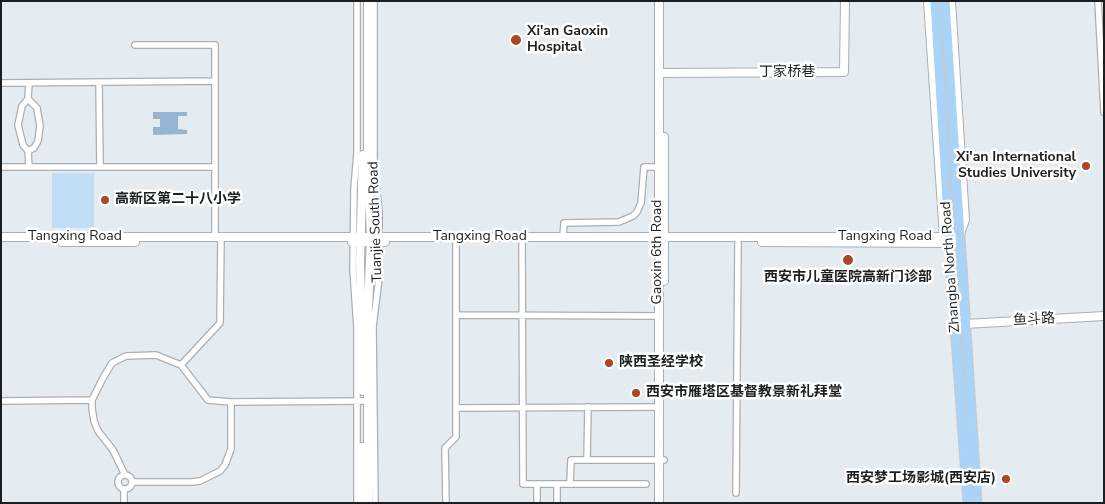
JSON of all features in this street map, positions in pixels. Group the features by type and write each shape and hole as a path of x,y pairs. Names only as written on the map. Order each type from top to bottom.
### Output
{"main road":[{"name":"Zhangba North Road","path":"935,1 948,239 968,503"},
{"name":"Zhangba North Road","path":"945,1 977,503"}],"street":[{"name":"Tuanjie South Road","path":"357,1 357,153 354,189 357,240 362,503"},
{"name":"Tuanjie South Road","path":"357,240 363,164 363,1"},
{"name":"Tuanjie South Road","path":"368,1 368,165 378,291 373,327 375,503"},
{"name":"Tuanjie South Road","path":"368,503 378,189 374,165 374,1"},
{"name":"Gaoxin 6th Road","path":"659,1 661,73 661,460 659,503"},
{"name":"Gaoxin 6th Road","path":"663,1 658,167 661,239 659,407 664,503"},
{"name":"丁家桥巷","path":"661,73 844,72 845,1"},
{"path":"928,1 948,239 960,240 965,220 951,1"},
{"path":"1098,1 1104,112"},
{"path":"135,45 215,45 215,167 219,239 220,322 181,364"},
{"path":"1,83 215,81"},
{"path":"28,83 28,99 22,106 18,125 23,145 28,151 29,167"},
{"path":"99,83 100,167"},
{"path":"28,99 37,108 40,126 38,141 34,148 28,151"},
{"path":"1,167 215,167"},
{"path":"563,237 564,223 619,222 633,216 641,203 644,167 658,167"},
{"name":"Tangxing Road","path":"1,237 357,240 948,239"},
{"name":"Tangxing Road","path":"522,240 563,237 738,242 948,239"},
{"name":"Tangxing Road","path":"1,242 219,239"},
{"path":"446,503 445,448 456,437 456,240"},
{"path":"522,240 523,484 646,484"},
{"path":"736,493 738,242"},
{"path":"456,315 659,316"},
{"name":"鱼斗路","path":"965,324 1104,316"},
{"path":"132,482 125,475 113,450 98,431 94,421 92,400 97,387 112,363 126,356 156,355 181,364 208,400 231,402 360,401"},
{"path":"1,401 92,400"},
{"name":"Tuanjie South Road","path":"357,503 360,401"},
{"path":"132,482 200,481 220,471 231,450 231,402"},
{"path":"587,460 588,407"},
{"path":"456,408 659,407"},
{"path":"570,484 571,460 661,460"},
{"path":"124,490 120,488 118,481 120,477 125,475"},
{"path":"124,490 131,487 132,482"},
{"path":"536,484 537,503"},
{"path":"556,503 557,484"},
{"path":"124,490 124,503"}],"shaded area":[{"path":"153,112 187,112 187,116 178,116 178,129 187,130 187,134 153,135 153,127 160,127 160,119 153,119"},
{"path":"52,173 94,173 94,228 52,228"}],"place":[{"name":"Xi'an Gaoxin Hospital","path":"516,40"},
{"name":"Xi'an International Studies University","path":"1086,166"},
{"name":"高新区第二十八小学","path":"105,200"},
{"name":"西安市儿童医院高新门诊部","path":"848,260"},
{"name":"陕西圣经学校","path":"609,363"},
{"name":"西安市雁塔区基督教景新礼拜堂","path":"636,393"},
{"name":"西安梦工场影城(西安店)","path":"1006,479"}]}
